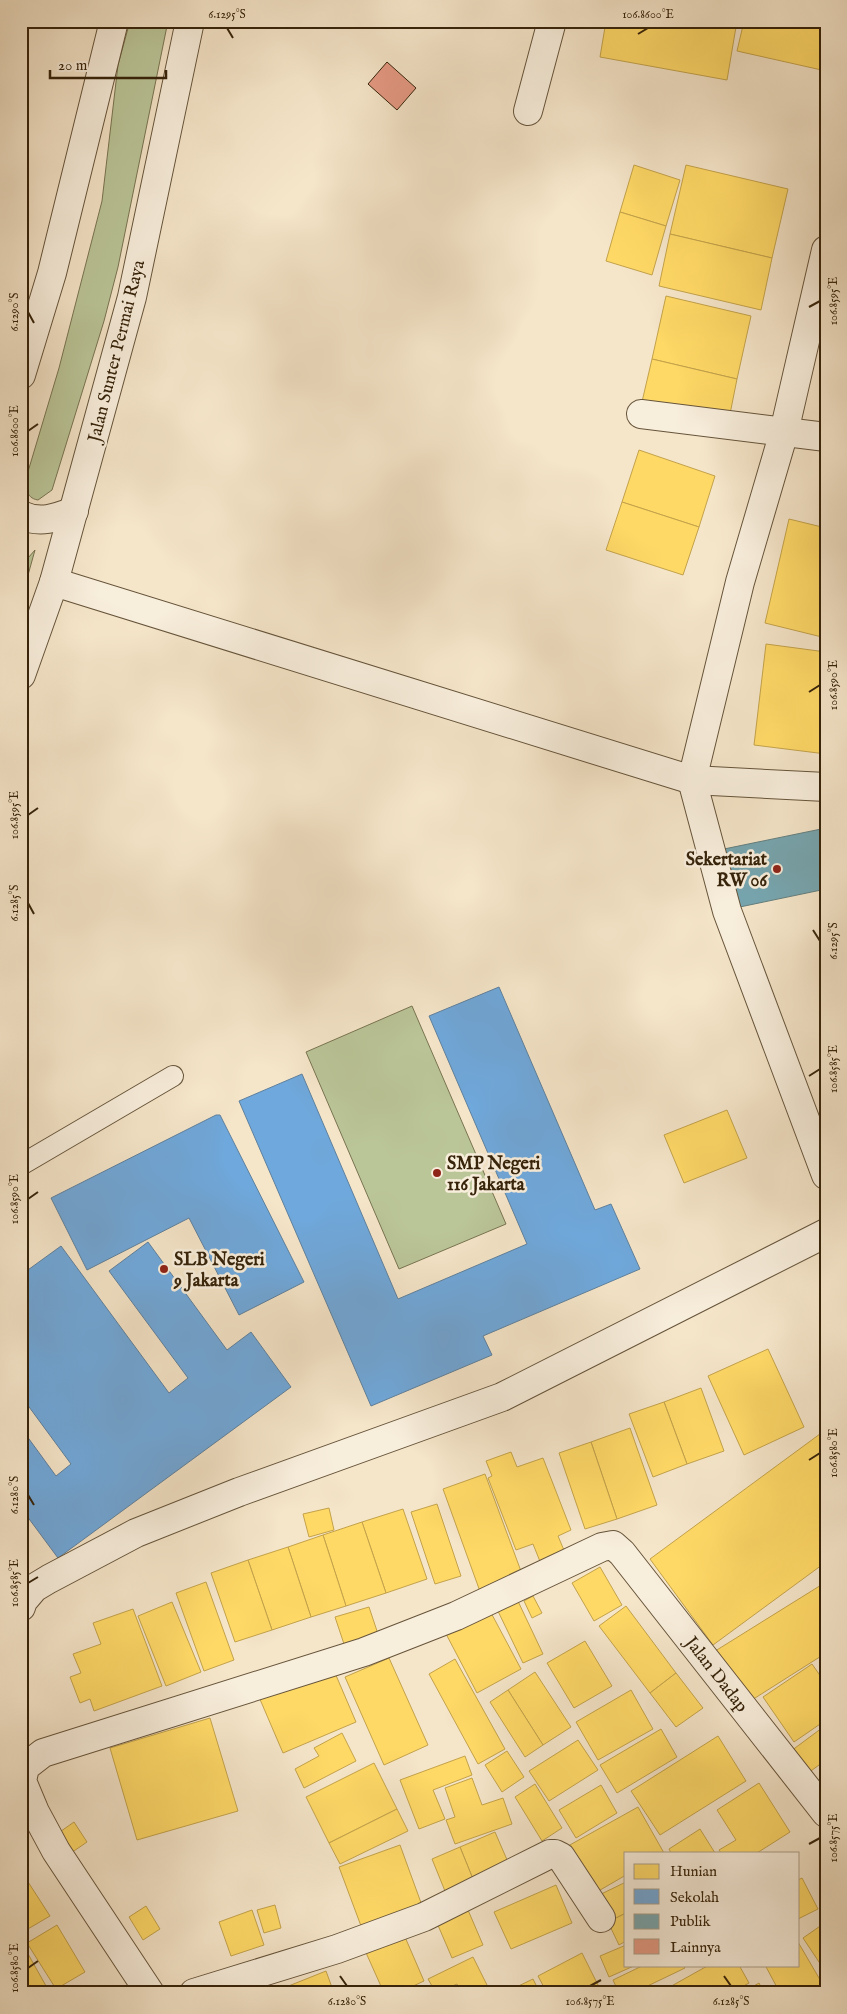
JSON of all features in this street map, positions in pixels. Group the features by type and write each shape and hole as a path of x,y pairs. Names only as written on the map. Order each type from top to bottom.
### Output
{"street":[{"path":"21,375 52,273 114,21"},
{"name":"Jalan Sunter Permai Raya","path":"21,675 27,637 54,582 132,297 190,21"},
{"path":"528,111 552,21"},
{"path":"826,250 784,432 740,582 692,780 727,911 826,1175"},
{"path":"641,414 826,437"},
{"path":"21,515 30,519 50,520 74,511"},
{"path":"54,582 692,780 826,787"},
{"path":"21,1607 23,1601 34,1588 136,1533 239,1492 502,1397 826,1233"},
{"name":"Jalan Dadap","path":"150,1993 56,1851 35,1812 22,1781 25,1767 43,1753 364,1652 456,1616 602,1547 613,1546 622,1553 826,1813"},
{"path":"194,1993 336,1949 424,1917 550,1854 562,1857 601,1918"}],"lane":[{"path":"21,1165 173,1076"}],"green space":[{"path":"130,21 168,21 118,267 104,321 52,490 38,500 28,494 26,487 27,475 59,368 102,201 118,65"},
{"path":"35,550 23,593 21,561 28,558"},
{"path":"412,1006 506,1224 399,1269 306,1052"}],"building: Hunian":[{"path":"606,21 737,21 727,80 600,57"},
{"path":"744,21 826,21 826,71 737,51"},
{"path":"634,165 680,180 666,226 620,212"},
{"path":"686,165 788,189 772,258 670,234"},
{"path":"620,212 666,226 652,275 606,261"},
{"path":"670,234 772,258 761,310 659,286"},
{"path":"666,296 751,316 737,379 652,359"},
{"path":"652,359 737,379 728,424 641,406"},
{"path":"639,450 715,476 699,527 622,502"},
{"path":"622,502 699,527 683,575 606,550"},
{"path":"789,519 826,528 826,638 765,623"},
{"path":"766,644 826,652 826,754 754,745"},
{"path":"727,1110 747,1158 684,1183 664,1135"},
{"path":"768,1349 804,1427 744,1455 708,1376"},
{"path":"701,1388 724,1451 687,1464 664,1402"},
{"path":"664,1402 687,1464 653,1477 629,1414"},
{"path":"630,1428 657,1505 617,1519 591,1442"},
{"path":"824,1431 826,1433 826,1562 713,1645 650,1559"},
{"path":"591,1442 617,1519 585,1529 559,1453"},
{"path":"511,1452 517,1467 543,1458 571,1530 558,1536 566,1555 541,1564 533,1544 516,1550 488,1478 492,1476 486,1461"},
{"path":"485,1474 525,1582 482,1597 443,1489"},
{"path":"437,1504 461,1576 435,1584 411,1512"},
{"path":"329,1508 334,1530 309,1537 303,1514"},
{"path":"403,1509 427,1579 386,1593 362,1522"},
{"path":"362,1522 386,1593 346,1606 323,1535"},
{"path":"323,1535 346,1606 311,1617 288,1547"},
{"path":"288,1547 311,1617 272,1630 248,1560"},
{"path":"248,1560 272,1630 235,1642 211,1573"},
{"path":"600,1567 622,1605 594,1621 572,1583"},
{"path":"206,1582 234,1660 204,1671 176,1593"},
{"path":"826,1582 826,1653 744,1705 712,1653"},
{"path":"533,1596 542,1613 532,1618 524,1601"},
{"path":"516,1597 543,1654 523,1663 496,1607"},
{"path":"172,1602 201,1672 166,1686 138,1616"},
{"path":"626,1606 676,1673 650,1693 599,1626"},
{"path":"369,1607 380,1640 346,1650 335,1617"},
{"path":"133,1609 162,1686 94,1711 90,1699 80,1703 70,1677 81,1673 73,1654 101,1644 93,1623"},
{"path":"489,1609 521,1669 477,1693 445,1632"},
{"path":"585,1641 612,1686 574,1708 547,1663"},
{"path":"389,1658 428,1745 384,1765 345,1677"},
{"path":"455,1659 505,1749 478,1764 429,1674"},
{"path":"812,1664 826,1684 826,1720 794,1742 763,1697"},
{"path":"332,1666 356,1722 283,1753 259,1697"},
{"path":"535,1672 571,1727 543,1745 508,1690"},
{"path":"676,1673 703,1708 676,1727 650,1693"},
{"path":"508,1690 543,1745 525,1757 490,1702"},
{"path":"631,1690 653,1729 598,1760 576,1722"},
{"path":"210,1718 238,1811 137,1840 110,1748"},
{"path":"826,1725 826,1760 808,1773 791,1751"},
{"path":"661,1729 677,1757 617,1793 600,1765"},
{"path":"342,1733 356,1761 304,1788 295,1769 319,1756 314,1748"},
{"path":"718,1736 746,1781 660,1835 631,1791"},
{"path":"578,1740 598,1770 549,1801 529,1771"},
{"path":"507,1751 524,1777 502,1792 485,1765"},
{"path":"465,1756 472,1775 433,1790 445,1819 419,1829 400,1780"},
{"path":"374,1763 397,1809 329,1843 306,1797"},
{"path":"472,1778 482,1805 503,1798 512,1824 455,1844 446,1820 455,1817 445,1788"},
{"path":"759,1783 790,1832 759,1852 720,1852 719,1850 736,1840 717,1810"},
{"path":"535,1784 562,1828 542,1841 515,1797"},
{"path":"601,1785 617,1813 576,1838 559,1810"},
{"path":"638,1807 663,1852 624,1852 624,1876 595,1893 568,1846"},
{"path":"397,1809 408,1831 340,1864 329,1843"},
{"path":"74,1822 87,1842 71,1853 57,1834"},
{"path":"700,1829 714,1852 670,1852 669,1849"},
{"path":"495,1832 511,1869 475,1884 460,1847"},
{"path":"400,1845 424,1911 364,1934 339,1867"},
{"path":"460,1847 475,1884 447,1896 432,1859"},
{"path":"21,1871 50,1916 21,1933"},
{"path":"802,1878 818,1909 800,1918 800,1879"},
{"path":"624,1883 624,1914 608,1922 595,1897"},
{"path":"556,1885 572,1923 511,1949 494,1912"},
{"path":"465,1903 483,1945 452,1958 434,1916"},
{"path":"275,1905 281,1928 264,1933 257,1910"},
{"path":"146,1906 160,1929 143,1940 129,1917"},
{"path":"252,1910 264,1945 231,1956 219,1922"},
{"path":"624,1914 624,1942 619,1945 608,1922"},
{"path":"826,1922 826,1970 825,1971 803,1938"},
{"path":"57,1925 85,1972 56,1989 27,1943"},
{"path":"402,1930 424,1981 398,1993 384,1993 363,1946"},
{"path":"23,1945 50,1993 21,1993 21,1946"},
{"path":"800,1945 826,1993 780,1993 766,1966 800,1966"},
{"path":"624,1946 624,1966 634,1966 609,1977 600,1956"},
{"path":"582,1953 602,1993 547,1993 538,1976"},
{"path":"473,1957 491,1993 462,1993 457,1984 436,1993 428,1979"},
{"path":"642,1966 684,1966 685,1968 633,1993 619,1993 613,1980"},
{"path":"707,1966 740,1966 749,1983 731,1993 659,1993"},
{"path":"326,1971 334,1993 271,1993"},
{"path":"533,1979 540,1993 509,1993 508,1991"},
{"path":"759,1983 764,1993 742,1993"}],"building: Sekolah":[{"path":"499,987 595,1210 611,1204 640,1269 483,1336 492,1355 371,1406 239,1101 302,1074 398,1299 527,1244 429,1016"},
{"path":"216,1115 220,1115 304,1282 239,1315 189,1218 87,1270 51,1198"},
{"path":"148,1242 227,1350 251,1332 291,1387 58,1558 21,1508 21,1428 56,1476 71,1464 21,1396 21,1275 61,1246 169,1393 188,1378 109,1271"}],"building: Publik":[{"name":"Sekertariat RW 06","path":"826,828 826,889 735,908 724,849"}],"building: Lainnya":[{"path":"517,21 538,21 536,27 517,23"},
{"path":"387,62 416,88 397,110 368,84"}],"place":[{"name":"Sekertariat RW 06","path":"777,869"},
{"name":"SMP Negeri 116 Jakarta","path":"437,1173"},
{"name":"SLB Negeri 9 Jakarta","path":"164,1269"}]}
